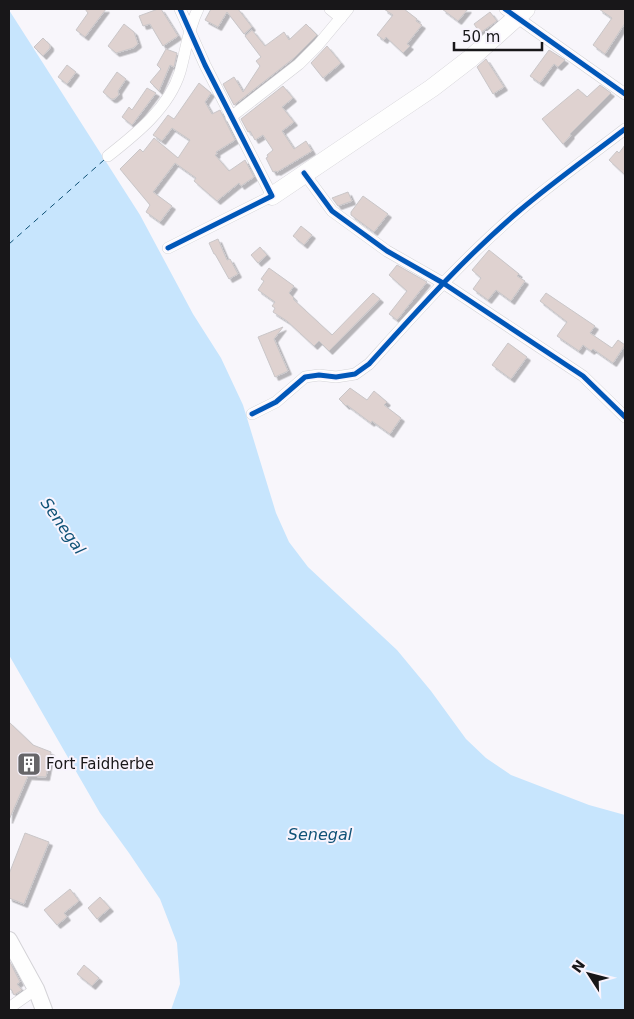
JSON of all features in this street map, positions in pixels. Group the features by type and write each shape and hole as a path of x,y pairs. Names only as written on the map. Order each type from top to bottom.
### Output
{"main road":[{"path":"272,196 432,88 471,58 516,12"}],"street":[{"path":"168,248 272,196 231,117 180,9"},
{"path":"108,156 129,140 155,114 171,92 179,74 189,31 198,9"},
{"path":"231,117 300,64 318,45 344,13 330,9"},
{"path":"516,12 625,94"},
{"path":"252,414 276,402 305,377 319,375 336,377 355,374 369,364 443,283 518,212 625,129"},
{"path":"304,173 332,211 387,251 443,283 583,376 625,416"},
{"path":"9,940 36,989 44,1010"},
{"path":"9,1008 36,989"}],"water":[{"name":"Senegal","path":"9,10 140,215 193,314 221,358 243,405 276,513 289,542 308,567 397,650 431,691 466,739 486,758 511,775 589,805 625,815 625,1010 171,1010 180,984 177,943 160,899 100,813 9,655"}],"building":[{"path":"85,9 106,9 85,37 76,30 88,13"},
{"path":"161,9 178,36 163,46 150,24 143,26 139,16"},
{"path":"211,9 238,9 252,27 244,34 227,12 218,27 205,20"},
{"path":"384,9 404,9 422,25 407,44 410,46 403,53 386,37 384,40 377,35 393,15"},
{"path":"442,9 468,9 458,21"},
{"path":"599,9 625,9 625,23 605,54 593,45 612,18"},
{"path":"490,12 497,21 480,33 474,24"},
{"path":"124,24 134,32 138,44 133,48 116,53 108,46"},
{"path":"306,24 317,35 294,58 234,105 223,84 234,77 243,92 260,66 256,61 261,57 245,36 252,30 265,46 284,32 289,40"},
{"path":"43,38 50,45 50,48 43,56 34,47"},
{"path":"327,46 341,63 323,78 311,63"},
{"path":"166,49 177,53 174,67 170,65 159,91 150,82 161,69 157,65"},
{"path":"549,50 565,60 558,67 554,64 540,83 530,76"},
{"path":"486,59 504,87 493,94 477,67"},
{"path":"67,65 76,72 67,84 58,77"},
{"path":"117,72 126,79 118,91 119,95 111,99 103,92"},
{"path":"199,83 211,93 205,102 212,114 220,110 235,140 216,152 217,154 215,155 229,171 245,160 254,177 241,186 239,183 217,201 194,181 196,178 175,163 153,192 172,206 160,222 146,212 150,205 120,169 140,149 143,152 154,138 178,158 190,140 172,128 162,141 153,135 168,115 174,119"},
{"path":"600,85 611,93 570,134 563,144 542,119 578,89 587,97"},
{"path":"283,86 293,98 282,107 294,122 282,131 294,149 306,141 312,151 277,172 273,172 266,158 273,150 263,135 255,140 241,119"},
{"path":"147,88 156,93 132,125 122,117 129,107 132,110"},
{"path":"625,145 625,175 609,160 617,151 619,153"},
{"path":"348,192 352,201 338,206 332,198"},
{"path":"363,196 388,214 374,232 351,215 351,212"},
{"path":"301,226 312,235 304,245 293,236"},
{"path":"218,239 227,260 230,259 238,274 229,279 209,243"},
{"path":"260,247 267,255 258,263 251,255"},
{"path":"489,250 525,281 511,301 496,290 488,300 473,289 481,278 472,270"},
{"path":"397,265 427,282 397,320 389,314 407,291 389,275"},
{"path":"269,268 294,286 289,293 293,299 332,335 373,293 380,299 329,351 319,341 314,346 287,321 273,312 275,308 272,306 275,302 258,290 264,281 261,279"},
{"path":"546,293 595,326 590,333 612,348 618,340 625,345 613,363 593,349 591,351 583,345 579,351 557,336 567,322 540,301"},
{"path":"283,327 274,339 288,371 275,377 258,337"},
{"path":"508,343 527,357 511,379 492,365"},
{"path":"350,388 367,400 374,391 387,402 384,405 401,418 390,434 346,406 339,399"},
{"name":"Fort Faidherbe","path":"9,722 33,745 51,752 46,777 28,776 9,820"},
{"path":"25,833 49,842 24,904 9,898 9,874"},
{"path":"70,889 79,901 64,913 67,917 57,925 44,910"},
{"path":"100,897 110,908 97,919 88,908"},
{"path":"9,960 20,982 17,984 22,990 14,995 11,989 9,990"},
{"path":"84,965 99,978 92,986 77,974"}],"ferry route":[{"path":"9,244 104,160"}],"cycle path":[{"path":"168,248 272,196 205,65 180,9"},
{"path":"505,9 625,94"},
{"path":"252,414 276,402 305,377 319,375 336,377 355,374 369,364 442,285 499,229 545,190 625,129"},
{"path":"304,173 332,211 387,251 443,283 583,376 625,417"}],"place":[{"name":"Fort Faidherbe","path":"29,764"}]}
